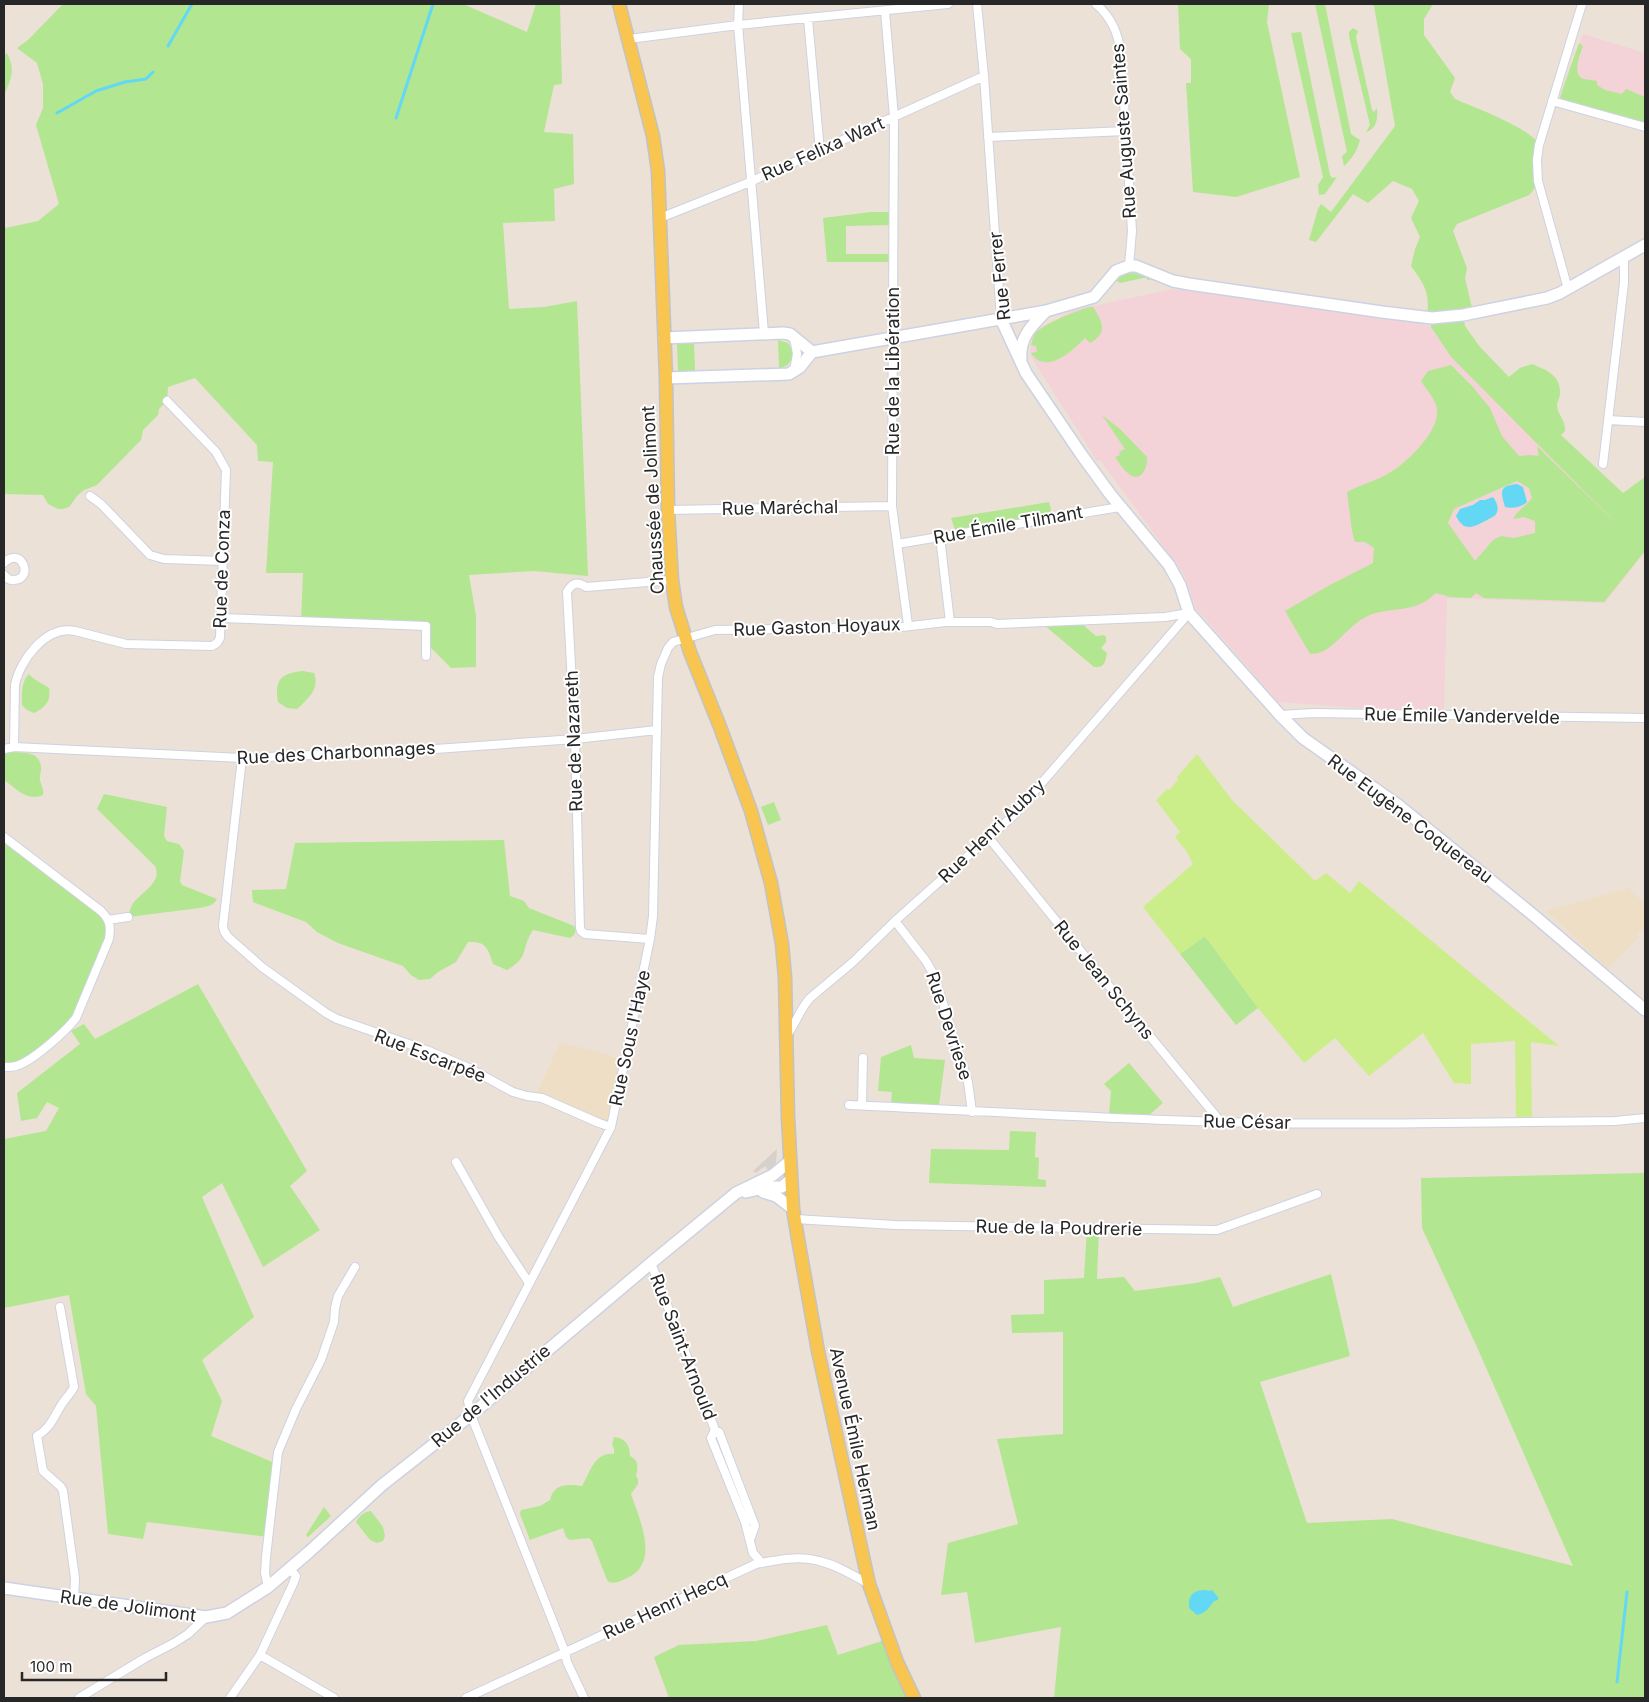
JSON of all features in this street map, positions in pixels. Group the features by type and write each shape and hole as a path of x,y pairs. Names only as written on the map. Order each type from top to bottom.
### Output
{"main road":[{"name":"Chaussée de Jolimont","path":"619,4 653,136 658,171 666,378 668,510 672,580 676,607 685,637 748,801 771,883 782,944 785,978 790,1161"},
{"name":"Avenue Émile Herman","path":"790,1161 794,1214 818,1351 869,1584 897,1662 914,1698"}],"street":[{"path":"739,4 738,25 764,334"},
{"path":"629,38 948,4"},
{"name":"Rue Ferrer","path":"977,4 984,76 1001,319 1022,366 1081,454 1120,507 1169,565 1180,585 1189,613"},
{"name":"Rue Auguste Saintes","path":"1096,4 1105,12 1117,33 1121,54 1132,230 1129,266"},
{"path":"1568,289 1538,181 1538,149 1582,4"},
{"name":"Rue de la Libération","path":"885,11 894,117 892,506 908,625"},
{"path":"808,19 820,151"},
{"name":"Rue Felixa Wart","path":"660,218 750,182 984,76"},
{"path":"1552,101 1645,127"},
{"path":"988,137 1126,131"},
{"path":"666,378 789,374 812,352 1046,311 1094,297 1116,271 1129,266 1141,268 1189,284 1432,318 1547,298 1568,289 1645,245"},
{"path":"1604,464 1624,283 1624,257"},
{"path":"1022,366 1022,343 1030,328 1046,311"},
{"path":"664,338 783,333 794,337 812,352"},
{"path":"794,337 797,354 794,371"},
{"name":"Rue de Conza","path":"14,747 15,685 17,676 34,650 59,630 67,629 126,644 212,646 220,638 226,470 216,452 167,401"},
{"path":"1608,420 1645,422"},
{"path":"90,496 150,555 164,560 223,561"},
{"name":"Rue Maréchal","path":"668,510 892,506"},
{"name":"Rue Émile Tilmant","path":"897,544 1120,507"},
{"path":"940,537 950,622"},
{"path":"4,563 14,558 21,560 25,566 24,574 19,579 12,580 4,577"},
{"name":"Rue de Nazareth","path":"650,939 584,934 581,931 575,739 567,592 576,583 586,587 672,580"},
{"name":"Rue Gaston Hoyaux","path":"685,637 715,630 902,627 950,622 991,622 997,624 1165,617 1189,613"},
{"name":"Rue Eugène Coquereau","path":"1189,613 1303,738 1406,811 1645,1010"},
{"name":"Rue Henri Aubry","path":"786,1037 810,998 853,962 895,921 1014,815 1189,613"},
{"path":"426,656 427,616"},
{"path":"221,618 426,626"},
{"name":"Rue Sous l'Haye","path":"471,1415 468,1406 469,1398 611,1127 650,939 654,902 658,677 668,648 674,642 685,637"},
{"name":"Rue Émile Vandervelde","path":"1280,715 1645,718"},
{"name":"Rue des Charbonnages","path":"4,749 14,747 242,758 575,739 657,730"},
{"name":"Rue Escarpée","path":"242,758 223,926 228,937 259,965 337,1019 429,1051 469,1068 513,1092 542,1098 611,1127"},
{"path":"4,837 101,911 108,920 110,929 109,938 76,1018 62,1034 26,1061 15,1066 4,1067"},
{"name":"Rue Jean Schyns","path":"989,838 1220,1122"},
{"path":"108,920 128,917"},
{"name":"Rue Devriese","path":"895,921 926,961 934,975 968,1082 972,1112"},
{"path":"862,1106 864,1058"},
{"name":"Rue César","path":"849,1105 1220,1122 1350,1124 1615,1121 1645,1118"},
{"name":"Rue de l'Industrie","path":"248,1599 268,1587 290,1569 382,1485 471,1415 736,1194 773,1175 790,1161"},
{"path":"456,1162 498,1236 529,1283"},
{"name":"Rue de l'Industrie","path":"736,1194 768,1187 782,1187 791,1179"},
{"name":"Rue de l'Industrie","path":"748,1191 769,1193 781,1199 794,1214"},
{"name":"Rue de la Poudrerie","path":"794,1214 895,1225 1217,1230 1316,1194"},
{"name":"Rue Saint-Arnould","path":"651,1263 714,1430 719,1432 755,1526 750,1540 753,1553"},
{"path":"268,1587 265,1573 266,1557 278,1452 296,1409 321,1360 334,1322 338,1296 355,1268"},
{"path":"60,1307 74,1386 61,1405 56,1417 45,1431 38,1436 43,1471 63,1491 75,1578 74,1599"},
{"path":"471,1415 565,1652 567,1662 584,1698"},
{"path":"753,1553 762,1563"},
{"path":"750,1567 753,1553"},
{"name":"Rue Henri Hecq","path":"466,1698 762,1563 792,1558 818,1560 869,1584"},
{"path":"230,1698 260,1655 296,1576 290,1569"},
{"name":"Rue de Jolimont","path":"4,1588 206,1617 227,1613 248,1599"},
{"path":"79,1698 145,1658 174,1644 206,1617"},
{"path":"260,1655 334,1698"}],"shaded area":[{"path":"1583,34 1645,53 1645,124 1560,98"},
{"path":"1173,289 1392,317 1430,326 1451,357 1645,551 1605,603 1447,598 1444,710 1360,708 1278,702 1196,608 1184,574 1100,460 1097,461 1030,355 1032,336 1038,329 1074,310"},
{"path":"1628,888 1645,904 1645,926 1637,935 1639,937 1608,969 1546,911"},
{"path":"560,1043 596,1051 625,1061 611,1127 535,1097"},
{"path":"777,1149 776,1163 772,1170 769,1172 765,1166 756,1173 753,1171"}],"green space":[{"path":"63,4 463,4 527,32 536,4 560,4 562,84 554,85 544,132 573,134 574,184 554,189 555,221 503,223 509,309 544,307 577,301 588,576 534,571 469,575 476,616 476,667 451,668 426,643 426,626 301,621 303,573 266,573 273,462 258,461 257,445 195,378 168,387 167,401 159,409 158,415 143,430 141,440 97,485 84,490 69,507 58,509 48,504 43,495 4,494 4,226 6,228 38,221 59,204 36,125 43,108 43,84 37,63 17,48 28,40"},
{"path":"1178,4 1269,4 1267,22 1300,177 1236,197 1193,192 1186,83 1191,83 1191,59 1180,49"},
{"path":"1315,4 1325,4 1351,134 1360,140 1354,154 1344,166 1342,156 1347,152"},
{"path":"1368,4 1433,4 1424,19 1424,35 1455,78 1450,92 1455,99 1514,125 1534,138 1538,144 1540,155 1538,179 1529,195 1457,224 1453,231 1467,268 1465,278 1473,312 1463,315 1465,326 1480,347 1509,377 1520,368 1532,364 1552,374 1560,388 1557,404 1565,426 1565,431 1561,435 1623,493 1645,477 1645,551 1604,602 1484,598 1476,593 1471,598 1450,597 1436,593 1426,601 1409,608 1378,612 1364,618 1326,649 1310,654 1285,611 1373,563 1374,548 1365,542 1355,542 1347,492 1394,470 1420,447 1427,437 1433,428 1437,409 1433,398 1421,381 1428,371 1451,365 1490,408 1502,436 1519,456 1539,456 1537,446 1623,530 1451,357 1431,327 1430,318 1427,317 1427,295 1420,279 1411,266 1420,237 1411,218 1419,201 1412,189 1393,181 1368,203 1353,194 1316,242 1309,240 1321,204 1331,212 1395,126 1374,6","holes":["1517,481 1529,488 1532,498 1513,519 1524,517 1535,521 1535,533 1514,538 1501,536 1493,540 1475,561 1448,523 1454,509"]},
{"path":"1353,28 1358,31 1356,37 1372,110 1374,112 1377,108 1375,126 1366,132 1370,125 1349,36 1349,32"},
{"path":"1301,32 1330,175 1332,178 1337,177 1325,194 1319,195 1318,185 1323,177 1291,33"},
{"path":"1579,43 1583,46 1577,69 1580,77 1597,81 1597,85 1605,90 1622,94 1626,89 1645,97 1645,124 1563,102 1560,98 1561,94"},
{"path":"7,53 12,70 4,95 4,55"},
{"path":"871,212 890,212 894,225 846,226 846,254 894,254 894,262 827,262 823,218"},
{"path":"1134,273 1154,279 1147,280 1147,278 1143,278 1120,283 1116,280 1124,274"},
{"path":"1093,307 1101,322 1101,331 1096,339 1090,343 1085,338 1059,359 1046,362 1036,359 1031,353 1037,352 1036,346 1031,345 1034,335 1039,330 1060,318"},
{"path":"778,340 788,343 792,351 790,362 784,367 779,368"},
{"path":"677,343 694,343 695,371 678,371"},
{"path":"1102,415 1120,429 1147,457 1145,469 1140,476 1133,477 1129,474 1115,457 1120,455 1119,452 1125,449"},
{"path":"1049,502 1052,514 955,530 951,518"},
{"path":"1082,624 1096,636 1104,635 1106,637 1106,642 1101,648 1107,653 1101,666 1094,667 1044,625"},
{"path":"303,671 314,673 314,689 297,709 287,708 278,702 277,688 279,683 281,679 290,673"},
{"path":"29,674 49,688 47,703 34,713 22,705 23,684"},
{"path":"12,752 34,755 40,762 43,795 37,797 27,796 4,780 4,753"},
{"path":"1197,754 1232,800 1315,881 1326,873 1350,893 1359,881 1559,1046 1531,1042 1532,1121 1516,1122 1515,1041 1471,1044 1471,1084 1454,1083 1423,1033 1369,1076 1335,1038 1304,1063 1258,1008 1205,936 1180,954 1143,907 1193,864 1187,852 1175,837 1180,832 1156,800 1178,780 1177,777"},
{"path":"104,794 167,807 164,836 167,841 179,844 184,851 180,881 182,885 217,899 214,903 200,908 128,917 132,905 150,887 157,872 155,866 97,809"},
{"path":"774,802 781,820 768,825 761,807"},
{"path":"4,837 106,914 111,925 72,1023 20,1064 4,1068"},
{"path":"504,840 510,896 524,901 529,908 574,926 576,930 570,938 533,930 519,961 507,970 493,964 488,950 483,944 468,942 456,962 430,979 419,980 411,975 403,966 338,943 317,932 306,922 253,902 252,890 286,889 295,843"},
{"path":"1205,936 1258,1008 1236,1025 1180,954"},
{"path":"198,984 307,1171 290,1186 320,1230 263,1267 222,1183 202,1197 254,1317 202,1360 222,1401 211,1436 277,1464 269,1537 147,1522 143,1539 108,1534 96,1406 86,1394 69,1295 4,1308 4,1139 46,1131 59,1108 47,1102 37,1118 21,1121 17,1093 80,1044 71,1031 84,1024 95,1039"},
{"path":"911,1045 914,1058 945,1060 939,1105 891,1103 892,1092 878,1091 881,1057"},
{"path":"1129,1063 1163,1103 1148,1116 1109,1114 1111,1091 1104,1084"},
{"path":"1010,1131 1036,1132 1035,1157 1039,1158 1038,1179 1046,1180 1046,1187 929,1183 931,1149 1009,1150"},
{"path":"1645,1173 1645,1698 1054,1698 1061,1627 975,1643 967,1592 941,1595 948,1543 1018,1524 997,1439 1063,1434 1063,1332 1012,1333 1011,1315 1044,1314 1044,1280 1084,1278 1087,1229 1099,1229 1097,1279 1124,1277 1135,1291 1196,1283 1220,1277 1233,1307 1331,1274 1350,1356 1260,1382 1307,1523 1392,1519 1573,1566 1477,1347 1422,1228 1421,1178"},
{"path":"614,1437 626,1443 630,1456 637,1464 636,1476 638,1484 631,1494 642,1527 645,1552 643,1562 637,1571 627,1578 614,1583 607,1580 592,1541 589,1538 570,1540 566,1537 563,1528 530,1540 520,1514 521,1510 540,1506 550,1500 555,1490 562,1486 582,1486 597,1460 607,1454 614,1454 612,1444"},
{"path":"324,1507 331,1516 308,1537 306,1535"},
{"path":"371,1511 383,1527 385,1536 383,1541 377,1543 370,1540 356,1522 366,1512"},
{"path":"827,1625 838,1655 888,1639 914,1698 669,1698 654,1657 679,1645 756,1641"}],"water":[{"path":"1517,484 1523,487 1527,502 1517,507 1505,507 1502,491 1507,486"},
{"path":"1493,497 1498,508 1494,516 1471,527 1467,527 1459,522 1456,516 1460,509 1473,505 1480,500"},
{"path":"1212,1590 1218,1597 1218,1600 1214,1601 1205,1612 1197,1615 1189,1608 1189,1600 1195,1592"}],"waterway":[{"path":"168,46 192,4"},
{"path":"396,118 433,4"},
{"path":"57,113 96,91 125,82 146,79 153,72"},
{"path":"1617,1682 1627,1592"}]}
